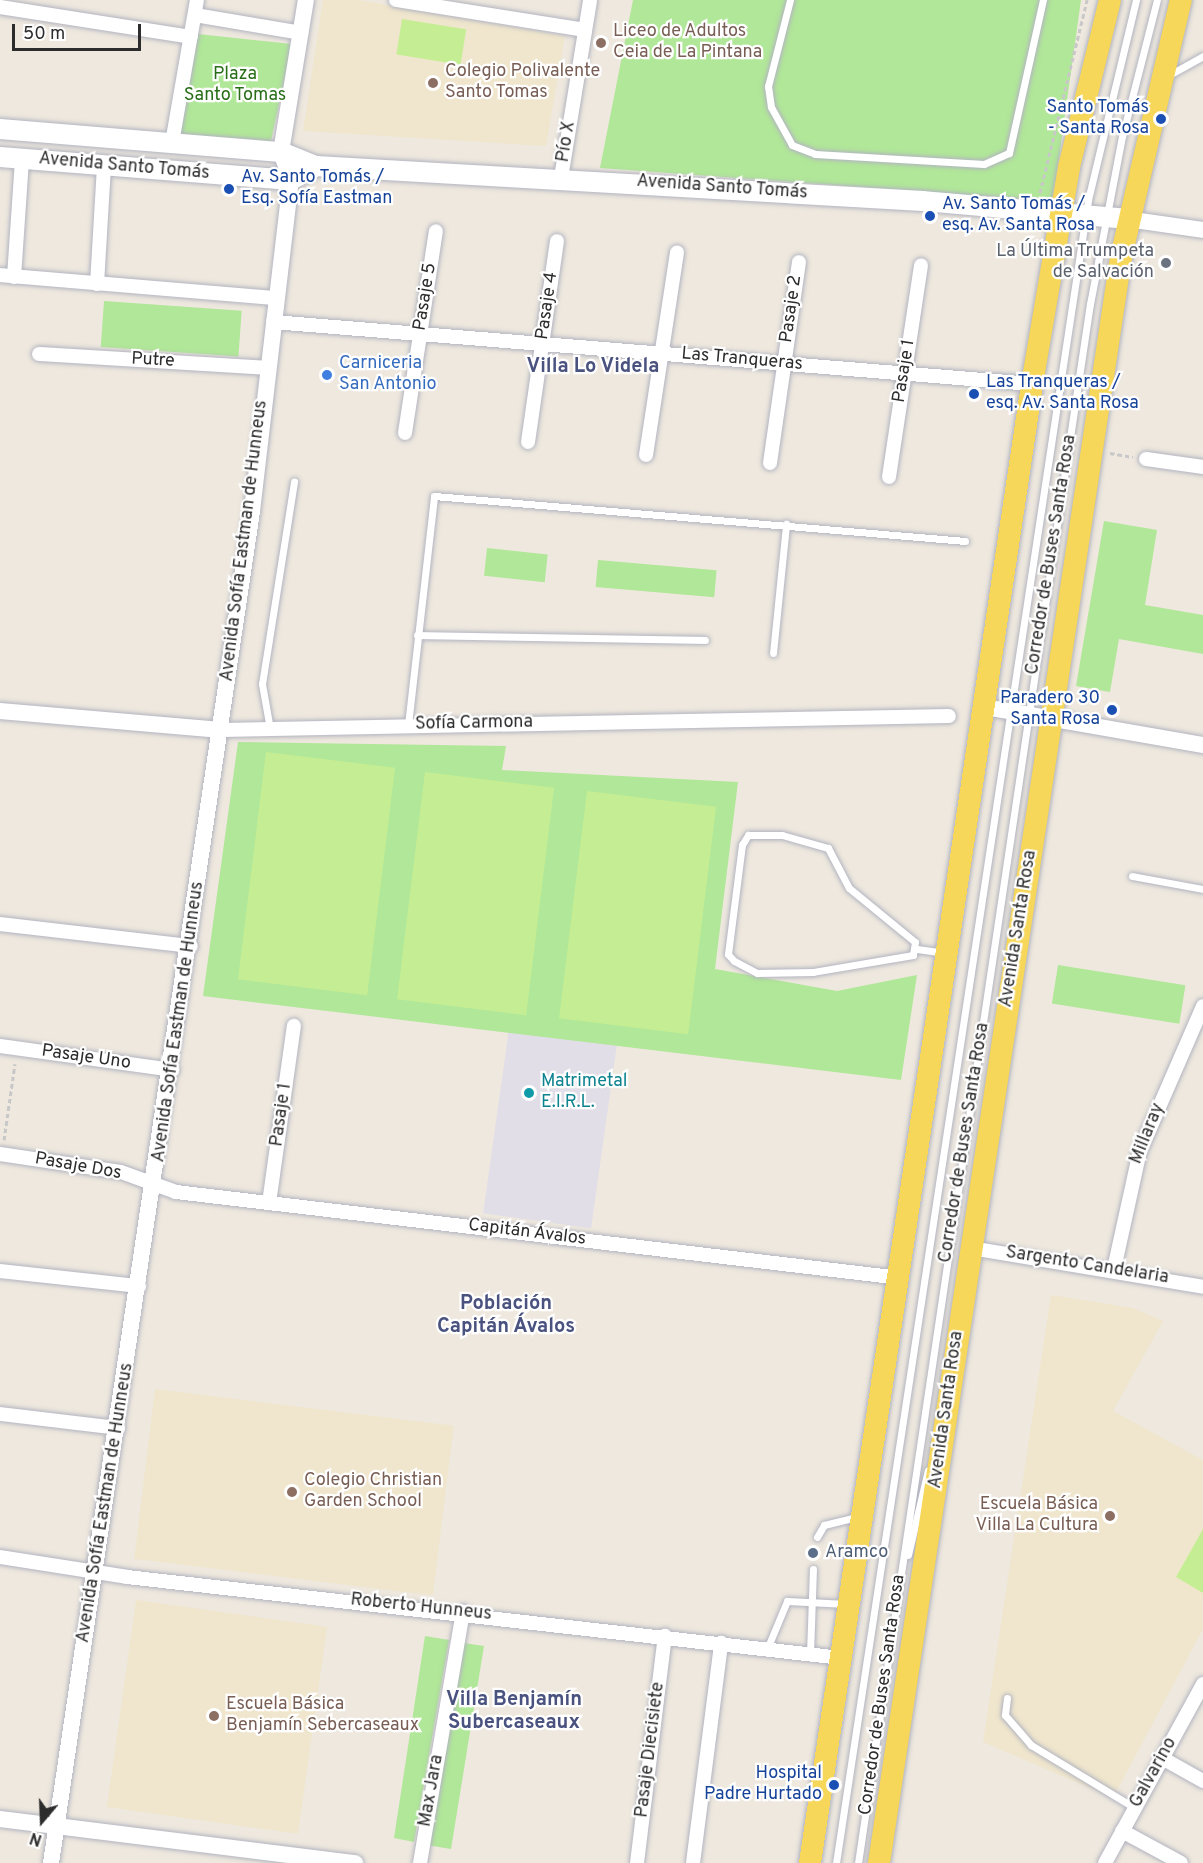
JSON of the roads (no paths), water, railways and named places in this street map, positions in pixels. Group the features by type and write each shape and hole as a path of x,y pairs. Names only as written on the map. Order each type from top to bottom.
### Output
{"main road":[{"path":"810,1863 985,707 1032,384 1054,203 1110,0"},
{"name":"Avenida Santa Rosa","path":"879,1863 1091,450 1116,218 1159,81 1181,0"},
{"name":"Avenida Santo Tomás","path":"0,129 280,152 316,166 1054,203 1086,214 1116,218"},
{"name":"Avenida Santo Tomás","path":"0,157 291,180"},
{"path":"291,180 316,166"}],"street":[{"path":"172,143 197,0"},
{"path":"291,180 280,152 306,0"},
{"path":"396,0 585,30"},
{"name":"Pío X","path":"561,178 590,0"},
{"path":"0,7 191,37"},
{"path":"195,15 300,33"},
{"path":"22,159 7,276 276,298"},
{"path":"96,284 104,165"},
{"name":"Avenida Sofía Eastman de Hunneus","path":"51,1863 191,946 291,180"},
{"path":"1116,218 1203,230"},
{"name":"Pasaje 5","path":"405,434 436,231"},
{"name":"Pasaje 4","path":"528,442 557,241"},
{"path":"646,455 677,252"},
{"name":"Pasaje 2","path":"770,463 799,262"},
{"name":"Pasaje 1","path":"889,477 921,265"},
{"name":"Las Tranqueras","path":"273,322 1032,384"},
{"name":"Putre","path":"39,354 267,368"},
{"path":"1146,459 1203,467"},
{"path":"985,707 1203,745"},
{"name":"Sofía Carmona","path":"0,711 221,730 949,716"},
{"path":"0,924 191,946"},
{"name":"Millaray","path":"1114,1269 1140,1150 1203,1006"},
{"name":"Pasaje 1","path":"269,1203 294,1026"},
{"name":"Pasaje Uno","path":"0,1046 172,1070"},
{"name":"Pasaje Dos","path":"1,1154 121,1172 155,1185"},
{"name":"Capitán Ávalos","path":"155,1185 269,1203 900,1278"},
{"name":"Sargento Candelaria","path":"971,1248 1114,1269 1203,1287"},
{"path":"0,1271 139,1286"},
{"path":"0,1414 118,1428"},
{"name":"Roberto Hunneus","path":"0,1557 96,1572 463,1612 841,1658"},
{"name":"Max Jara","path":"420,1863 463,1612"},
{"name":"Pasaje Diecisiete","path":"637,1863 665,1636"},
{"path":"693,1863 721,1643"},
{"name":"Galvarino","path":"1105,1863 1203,1684"},
{"path":"1162,1758 1203,1781"},
{"path":"0,1819 355,1863"},
{"path":"1122,1831 1180,1863"}],"lane":[{"path":"790,0 768,86 771,107 792,145 815,154 984,164 1009,153 1043,0"},
{"name":"Corredor de Buses Santa Rosa","path":"836,1863 1008,711 1086,214 1136,0"},
{"name":"Corredor de Buses Santa Rosa","path":"858,1863 1028,713 1157,0"},
{"path":"1159,81 1203,56"},
{"path":"270,729 262,684 294,482"},
{"path":"408,725 434,496 786,524 965,541"},
{"path":"773,653 786,524"},
{"path":"417,635 705,640"},
{"path":"917,949 890,962 813,972 757,973 743,968 728,954 742,845 748,835 782,835 828,848 849,888 917,949 948,954"},
{"path":"1132,876 1203,889"},
{"path":"898,1593 946,1414"},
{"path":"818,1537 828,1523 862,1516"},
{"path":"810,1654 808,1600 813,1569"},
{"path":"767,1649 784,1604 808,1600 849,1604"},
{"path":"1007,1698 1005,1715 1031,1745 1135,1808"}],"place":[{"name":"Liceo de Adultos Ceia de La Pintana","path":"601,43"},
{"name":"Colegio Polivalente Santo Tomas","path":"433,83"},
{"name":"Santo Tomás - Santa Rosa","path":"1161,119"},
{"name":"Av. Santo Tomás / Esq. Sofía Eastman","path":"229,189"},
{"name":"Av. Santo Tomás / esq. Av. Santa Rosa","path":"930,216"},
{"name":"La Última Trumpeta de Salvación","path":"1166,263"},
{"name":"Carniceria San Antonio","path":"327,375"},
{"name":"Las Tranqueras / esq. Av. Santa Rosa","path":"974,394"},
{"name":"Paradero 30 Santa Rosa","path":"1112,710"},
{"name":"Matrimetal E.I.R.L.","path":"529,1093"},
{"name":"Colegio Christian Garden School","path":"292,1492"},
{"name":"Escuela Básica Villa La Cultura","path":"1110,1516"},
{"name":"Aramco","path":"813,1553"},
{"name":"Escuela Básica Benjamín Sebercaseaux","path":"214,1716"},
{"name":"Hospital Padre Hurtado","path":"834,1785"}],"district":[{"name":"Villa Lo Videla","path":"593,367"},
{"name":"Población Capitán Ávalos","path":"506,1316"},
{"name":"Villa Benjamín Subercaseaux","path":"514,1712"}],"park label":[{"name":"Plaza Santo Tomas","path":"235,86"}]}
